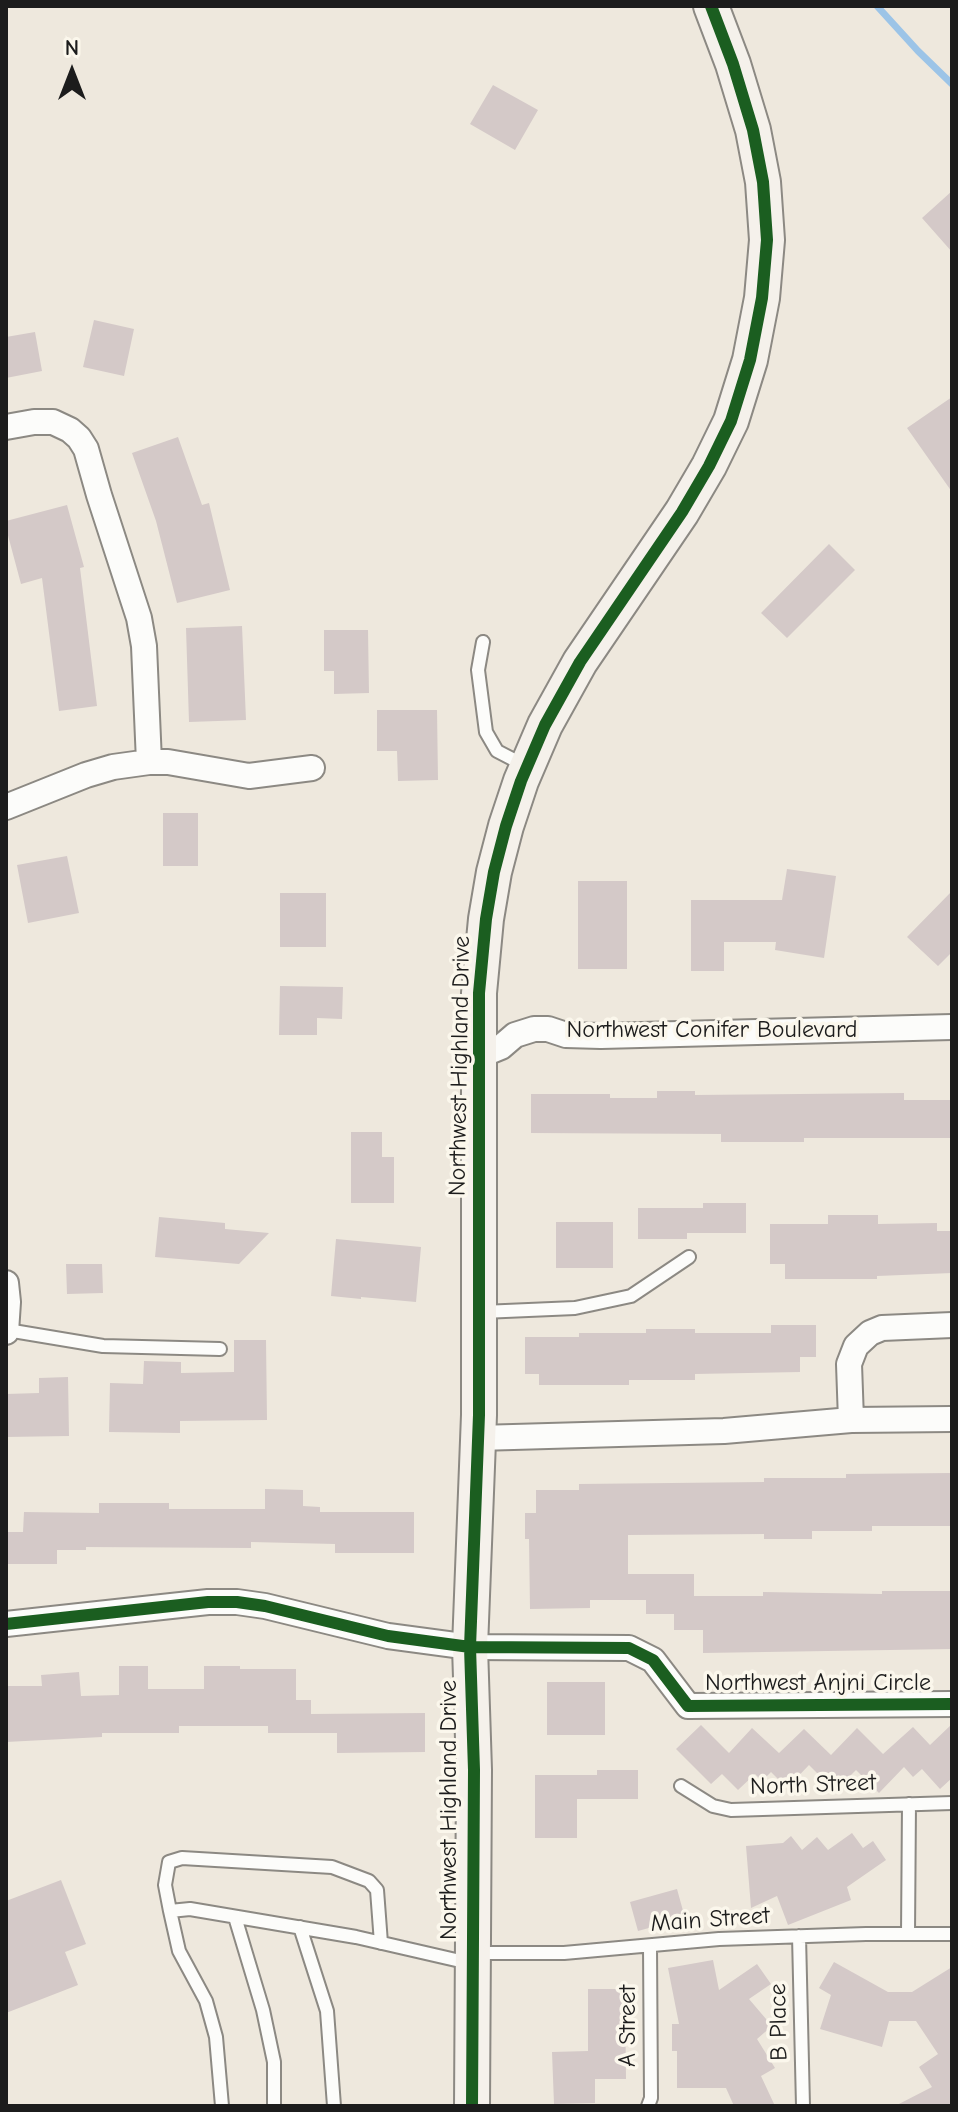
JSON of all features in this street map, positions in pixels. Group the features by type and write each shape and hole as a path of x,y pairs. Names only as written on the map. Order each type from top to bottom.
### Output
{"main road":[{"name":"Northwest Highland Drive","path":"472,2106 474,1770 470,1647 478,1438 479,993 488,903 506,826 545,725 580,662 682,512 709,466 731,421 750,360 762,298 767,240 763,182 753,130 711,6"}],"street":[{"path":"6,427 53,422 70,430 86,449 139,618 144,646 149,762"},
{"path":"6,807 86,775 149,762 168,762 249,776 312,768"},
{"name":"Northwest Conifer Boulevard","path":"479,1056 501,1047 515,1035 534,1029 548,1029 566,1035 601,1036 952,1027"},
{"path":"6,1283 6,1331"},
{"path":"851,1420 849,1364 856,1346 870,1333 882,1328 952,1325"},
{"path":"478,1438 724,1431 851,1420 952,1419"},
{"path":"6,1624 208,1602 237,1602 388,1636 470,1647"},
{"name":"Northwest Anjni Circle","path":"470,1647 629,1648 653,1660 688,1706 952,1704"}],"lane":[{"path":"483,642 478,670 486,732 497,751 527,767"},
{"path":"479,1312 575,1308 631,1296 689,1257"},
{"path":"6,1331 103,1346 220,1349"},
{"name":"North Street","path":"681,1786 713,1806 731,1810 952,1803"},
{"path":"908,1934 909,1804"},
{"path":"222,2106 216,2037 206,2001 179,1951 170,1911 165,1885 169,1862 182,1858 332,1867 369,1881 377,1890 381,1943"},
{"name":"Main Street","path":"170,1911 190,1909 472,1959 719,1939 952,1934"},
{"path":"235,1917 263,2010 274,2062 274,2106"},
{"path":"300,1927 327,2011 334,2106"},
{"name":"B Place","path":"799,1936 803,2106"},
{"name":"A Street","path":"648,2106 651,2098 650,1946"}],"building":[{"path":"493,85 538,110 515,150 470,124"},
{"path":"952,191 952,252 922,218"},
{"path":"94,320 134,329 124,376 83,367"},
{"path":"35,332 42,371 6,378 6,337"},
{"path":"952,397 952,492 907,428"},
{"path":"178,437 202,505 209,503 230,590 177,603 156,521 132,453"},
{"path":"67,505 84,567 80,568 97,706 59,711 42,578 21,584 6,521"},
{"path":"829,544 855,570 787,638 761,613"},
{"path":"242,626 246,720 189,722 186,628"},
{"path":"324,630 368,630 369,693 334,694 334,671 324,671"},
{"path":"377,710 437,710 438,780 398,781 397,751 377,751"},
{"path":"163,813 198,813 198,866 163,866"},
{"path":"67,856 79,913 28,923 17,865"},
{"path":"787,869 836,876 824,958 775,950 776,942 724,942 724,971 691,971 691,900 782,900"},
{"path":"578,881 627,881 627,969 578,969"},
{"path":"952,891 952,952 938,966 907,937"},
{"path":"280,893 326,893 326,947 280,947"},
{"path":"280,986 343,987 342,1019 317,1018 317,1035 279,1035"},
{"path":"657,1091 695,1091 695,1095 904,1093 904,1100 952,1100 952,1138 804,1138 804,1142 721,1142 721,1134 531,1133 531,1094 610,1094 610,1098 657,1098"},
{"path":"351,1132 382,1132 382,1157 394,1157 394,1203 351,1203"},
{"path":"703,1203 746,1203 746,1233 687,1233 687,1239 638,1239 638,1208 703,1208"},
{"path":"828,1215 878,1215 878,1224 937,1223 937,1231 952,1231 952,1273 877,1276 877,1279 785,1279 785,1264 770,1264 770,1224 828,1224"},
{"path":"159,1217 225,1223 225,1229 269,1233 239,1264 155,1257"},
{"path":"556,1222 613,1222 613,1268 556,1268"},
{"path":"336,1239 421,1247 416,1302 331,1296"},
{"path":"66,1264 102,1264 103,1293 67,1294"},
{"path":"771,1325 816,1325 816,1357 800,1357 800,1372 695,1374 695,1380 629,1380 629,1385 539,1385 539,1374 525,1374 525,1337 646,1333 646,1329 695,1329 695,1333 771,1333"},
{"path":"234,1340 266,1340 267,1420 180,1421 180,1433 109,1432 110,1383 143,1384 144,1361 181,1362 181,1373 234,1372"},
{"path":"68,1377 69,1436 6,1437 6,1394 39,1393 39,1378"},
{"path":"952,1473 952,1526 872,1526 872,1531 812,1531 812,1539 764,1539 764,1534 628,1535 628,1574 694,1574 694,1596 763,1596 763,1592 882,1594 882,1591 952,1591 952,1649 703,1653 703,1630 674,1630 674,1614 646,1614 646,1600 590,1600 590,1608 530,1609 529,1539 525,1539 525,1513 536,1513 536,1490 579,1490 579,1484 764,1482 764,1478 846,1478 846,1474"},
{"path":"265,1489 303,1490 303,1506 320,1507 320,1512 414,1512 414,1553 335,1553 335,1544 251,1542 251,1548 86,1547 86,1550 57,1550 57,1564 6,1564 6,1532 23,1532 24,1512 99,1513 99,1503 169,1503 169,1509 265,1509"},
{"path":"119,1666 148,1666 148,1689 204,1689 204,1666 296,1669 296,1700 311,1700 311,1714 425,1713 425,1752 337,1753 337,1733 268,1733 268,1726 179,1726 179,1733 102,1733 102,1737 6,1742 6,1686 42,1686 41,1675 79,1672 81,1696 119,1695"},
{"path":"547,1682 605,1682 605,1735 547,1735"},
{"path":"952,1724 952,1778 940,1789 922,1769 913,1777 904,1767 879,1793 856,1770 835,1791 809,1765 787,1788 771,1772 762,1781 755,1774 738,1790 722,1774 711,1784 676,1749 701,1725 729,1753 752,1728 779,1753 804,1729 831,1755 857,1728 883,1754 913,1727 930,1745"},
{"path":"597,1770 638,1770 638,1799 577,1799 577,1838 535,1838 535,1775 597,1775"},
{"path":"852,1833 863,1848 873,1841 886,1860 847,1887 851,1900 788,1925 777,1896 751,1908 746,1846 783,1843 791,1836 802,1850 817,1837 828,1850"},
{"path":"61,1880 86,1944 65,1952 78,1985 6,2013 6,1901"},
{"path":"677,1889 685,1918 638,1931 630,1902"},
{"path":"713,1960 719,1990 757,1964 771,1984 749,1999 772,2026 757,2039 775,2068 761,2076 775,2106 734,2106 726,2088 677,2088 677,2051 672,2051 672,2024 679,2024 668,1968"},
{"path":"834,1962 888,1992 912,1992 952,1967 952,2106 895,2106 932,2087 919,2067 938,2054 916,2021 889,2021 882,2047 820,2029 831,1995 819,1988"},
{"path":"588,1989 625,1989 626,2079 595,2079 595,2103 554,2104 552,2052 588,2051"}],"waterway":[{"path":"877,6 952,84"}],"cycle path":[{"path":"472,2106 474,1770 470,1647 479,1415 479,993 486,919 506,826 545,725 580,662 682,512 709,466 731,421 750,360 762,298 767,240 763,182 753,130 711,6"},
{"path":"6,1624 208,1602 237,1602 388,1636 470,1647 629,1648 653,1660 688,1706 952,1704"}]}
